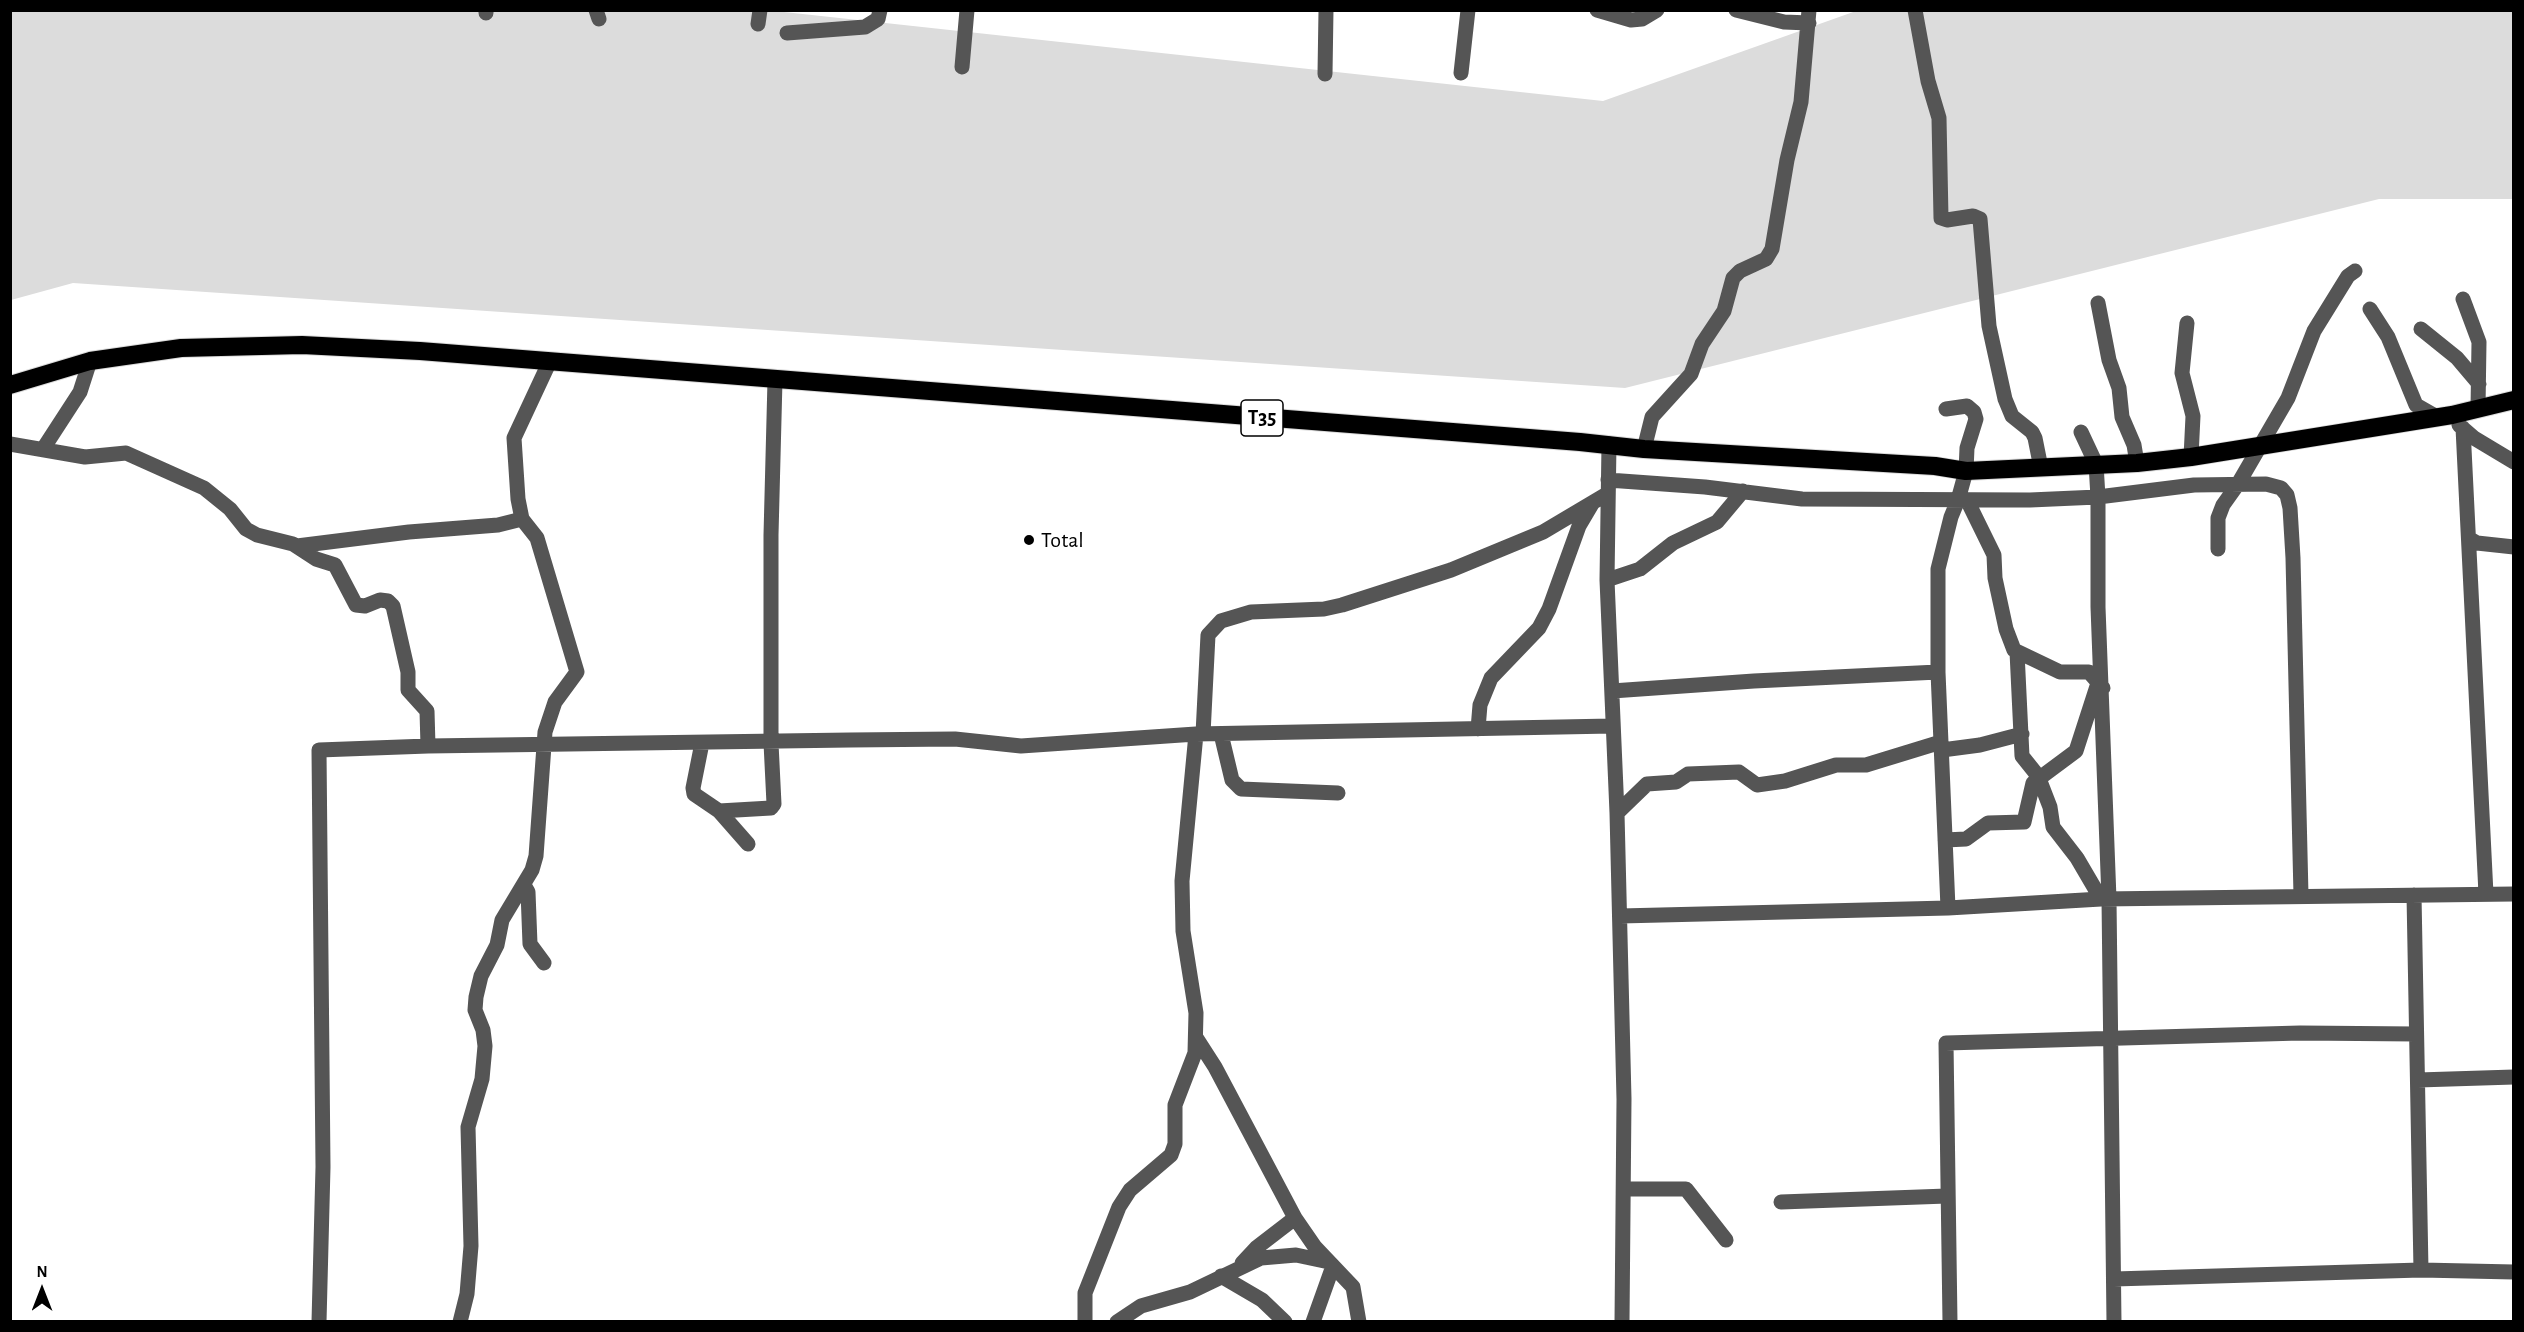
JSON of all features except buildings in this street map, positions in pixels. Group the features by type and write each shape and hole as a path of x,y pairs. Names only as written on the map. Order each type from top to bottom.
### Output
{"highway":[{"name":"T35","path":"10,385 90,362 181,348 302,345 420,351 549,363 1609,444 1644,449 1935,466 1966,471 2137,463 2191,457 2451,420 2478,409 2514,399"}],"street":[{"path":"787,33 865,27 878,19 880,10"},
{"path":"962,67 967,10"},
{"path":"1325,74 1326,10"},
{"path":"1461,73 1468,10"},
{"path":"1597,10 1631,20 1642,19 1657,10"},
{"path":"1644,449 1652,417 1691,374 1702,344 1724,311 1733,278 1740,271 1766,259 1772,249 1787,160 1801,102 1809,17 1784,22 1736,10"},
{"path":"1915,10 1928,81 1939,118 1941,218 1947,220 1972,216 1980,219 1989,326 2005,399 2012,416 2036,438 2041,468"},
{"path":"2218,549 2220,512 2288,398 2314,331 2348,276 2355,271"},
{"path":"2463,299 2479,342 2478,409"},
{"path":"2098,303 2109,360 2119,388 2122,417 2134,445 2137,463"},
{"path":"2370,309 2390,340 2416,405 2451,420 2514,462"},
{"path":"2187,323 2182,373 2193,416 2191,457"},
{"path":"2421,329 2457,358 2479,384"},
{"path":"43,449 80,392 90,362"},
{"path":"460,1322 467,1294 471,1246 468,1127 482,1079 485,1046 483,1030 475,1010 476,998 481,976 497,945 502,920 532,870 536,856 545,732 555,702 578,671 537,538 522,519 518,498 514,438 549,363"},
{"path":"719,812 773,807 771,535 775,380"},
{"path":"1946,409 1963,405 1974,412 1976,422 1967,448 1963,500 1951,517 1939,565 1938,672 1948,908"},
{"path":"2451,420 2470,539 2486,894"},
{"path":"2081,432 2096,464 2098,497 2098,607 2105,899 2111,1039 2114,1322"},
{"path":"10,444 85,457 126,453 204,488 230,509 246,530 297,546 316,559 336,565 356,605 365,606 383,600 393,606 408,672 407,688 427,711 428,746"},
{"path":"1609,444 1606,580 1617,813 1626,1189 1622,1322"},
{"path":"1478,729 1480,705 1491,678 1539,628 1549,609 1579,526 1593,502 1608,487 1743,491 1802,499 1963,500 2098,497 2194,485 2276,485 2287,495 2290,508 2299,723 2301,895"},
{"path":"1606,580 1640,569 1673,543 1717,522 1743,491"},
{"path":"1963,500 1993,550 1996,564 1995,574 2006,629 2017,652 2022,756 2038,776 2050,807 2053,827 2105,899"},
{"path":"1085,1322 1084,1293 1119,1207 1130,1190 1171,1155 1175,1144 1174,1105 1193,1062 1197,1039 1194,997 1183,931 1183,862 1200,734 1208,635 1221,621 1251,612 1324,609 1472,561 1543,531 1593,502"},
{"path":"297,546 409,532 498,525 522,519"},
{"path":"2470,539 2477,543 2514,548"},
{"path":"2017,652 2060,672 2089,672 2101,685"},
{"path":"1612,691 1938,672"},
{"path":"1945,840 1966,839 1992,822 2023,822 2030,788 2038,776 2076,751 2101,685"},
{"path":"319,1322 323,1167 319,750 428,746 955,739 1021,746 1200,734 1612,726"},
{"path":"1221,734 1232,780 1241,789 1338,793"},
{"path":"1617,813 1647,784 1676,782 1688,774 1739,772 1757,785 1785,781 1836,765 1866,765 1942,746 1980,745 2022,734"},
{"path":"702,743 693,791 719,812 748,844"},
{"path":"524,885 528,892 530,944 544,963"},
{"path":"1620,916 1948,908 2105,899 2514,894"},
{"path":"2414,895 2421,1270"},
{"path":"1950,1322 1946,1043 2289,1033 2416,1034"},
{"path":"1197,1039 1215,1067 1295,1218 1331,1264 1353,1287 1359,1322"},
{"path":"2418,1080 2514,1077"},
{"path":"1626,1189 1686,1189 1725,1240"},
{"path":"1781,1202 1947,1196"},
{"path":"1239,1267 1256,1248 1295,1218"},
{"path":"1117,1322 1141,1306 1190,1292 1262,1258 1283,1255 1331,1264"},
{"path":"1313,1322 1331,1264"},
{"path":"2114,1280 2421,1270 2514,1272"},
{"path":"1221,1276 1262,1300 1285,1322"}],"shaded area":[{"path":"11,11 775,11 1603,101 1856,11 2513,11 2513,199 2379,199 1625,388 73,283 11,300"}],"place":[{"name":"Total","path":"1029,540"}]}
